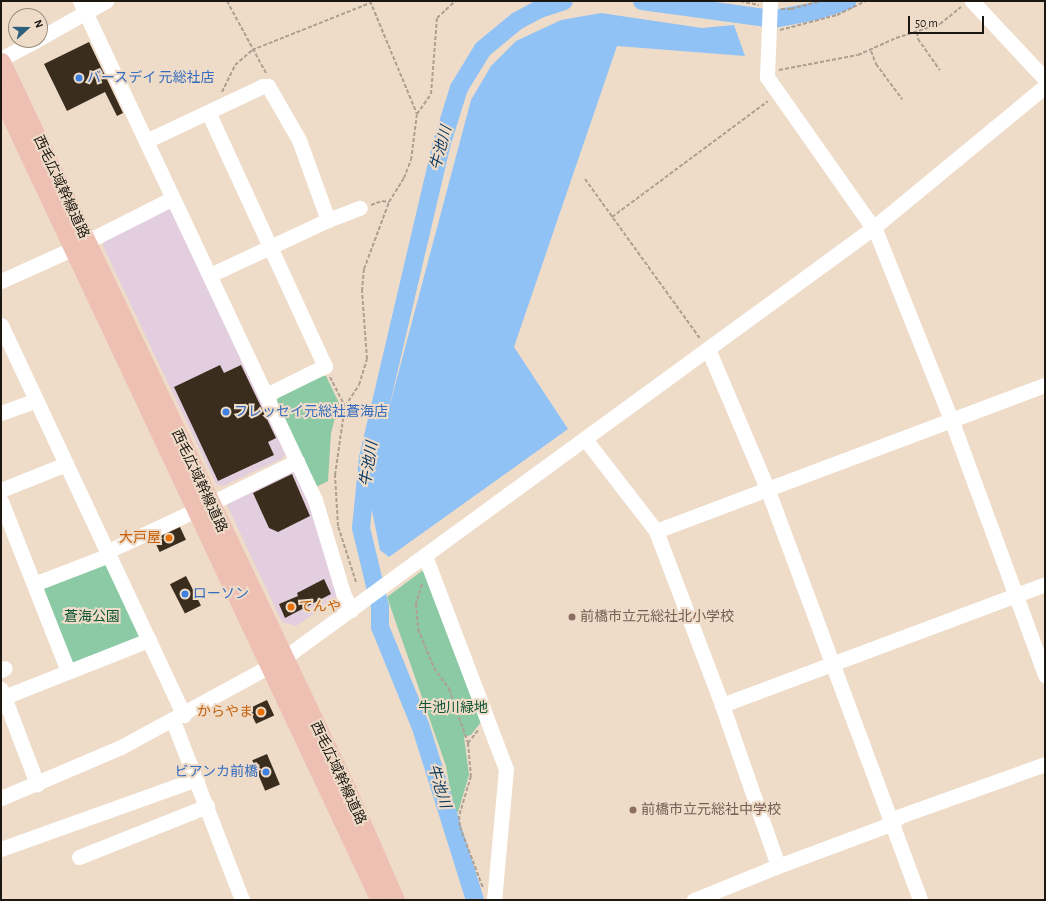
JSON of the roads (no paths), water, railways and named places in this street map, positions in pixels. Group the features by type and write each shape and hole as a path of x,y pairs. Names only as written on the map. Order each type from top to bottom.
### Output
{"main road":[{"name":"西毛広域幹線道路","path":"1,60 80,245 277,662 380,900"},
{"name":"西毛広域幹線道路","path":"1,95 80,245"},
{"name":"西毛広域幹線道路","path":"277,662 347,790 395,900"}],"street":[{"path":"48,32 83,7 106,1"},
{"path":"968,2 1045,79"},
{"path":"770,6 766,73 778,93 873,228 952,422 1045,675"},
{"path":"83,7 319,509 342,593 350,610"},
{"path":"1,60 22,48"},
{"path":"146,141 211,110 268,86 274,92 299,140 328,220"},
{"path":"1,798 37,784 178,718 277,662 425,556 873,228 1045,86"},
{"path":"211,110 324,366 266,395"},
{"path":"1,281 80,245 173,198"},
{"path":"210,275 328,220 360,208"},
{"path":"1,325 150,640 178,718 197,779 242,900"},
{"path":"708,349 766,488 920,900"},
{"path":"656,530 766,488 952,422 1045,385"},
{"path":"1,413 36,400"},
{"path":"585,439 656,530 722,705 778,866"},
{"path":"34,584 108,553 297,461"},
{"path":"1,490 66,464"},
{"path":"1,501 68,671"},
{"path":"425,556 489,720 506,768 489,897"},
{"path":"722,705 1045,584"},
{"path":"37,784 2,693 68,671 150,640"},
{"path":"694,900 729,893 778,866 891,824 900,816 1045,764"},
{"path":"1,849 197,779"},
{"path":"78,857 207,806"}],"water":[{"path":"601,13 702,28 734,25 745,56 617,46 514,347 568,429 389,557 380,550 371,506 376,457 471,100 491,66 516,41 561,20"}],"waterway":[{"name":"牛池川","path":"475,900 420,725 380,627 380,607 361,528 368,458 441,146 459,88 483,49 517,21 540,9 564,1"},
{"name":"牛池川","path":"642,1 774,19 816,11 847,1"}],"place":[{"name":"バースデイ 元総社店","path":"79,78"},
{"name":"フレッセイ元総社蒼海店","path":"226,412"},
{"name":"大戸屋","path":"169,538"},
{"name":"ローソン","path":"185,594"},
{"name":"てんや","path":"291,607"},
{"name":"前橋市立元総社北小学校","path":"572,617"},
{"name":"からやま","path":"261,712"},
{"name":"ビアンカ前橋","path":"266,772"},
{"name":"前橋市立元総社中学校","path":"633,810"}],"park label":[{"name":"蒼海公園","path":"92,617"},
{"name":"牛池川緑地","path":"453,708"}]}
